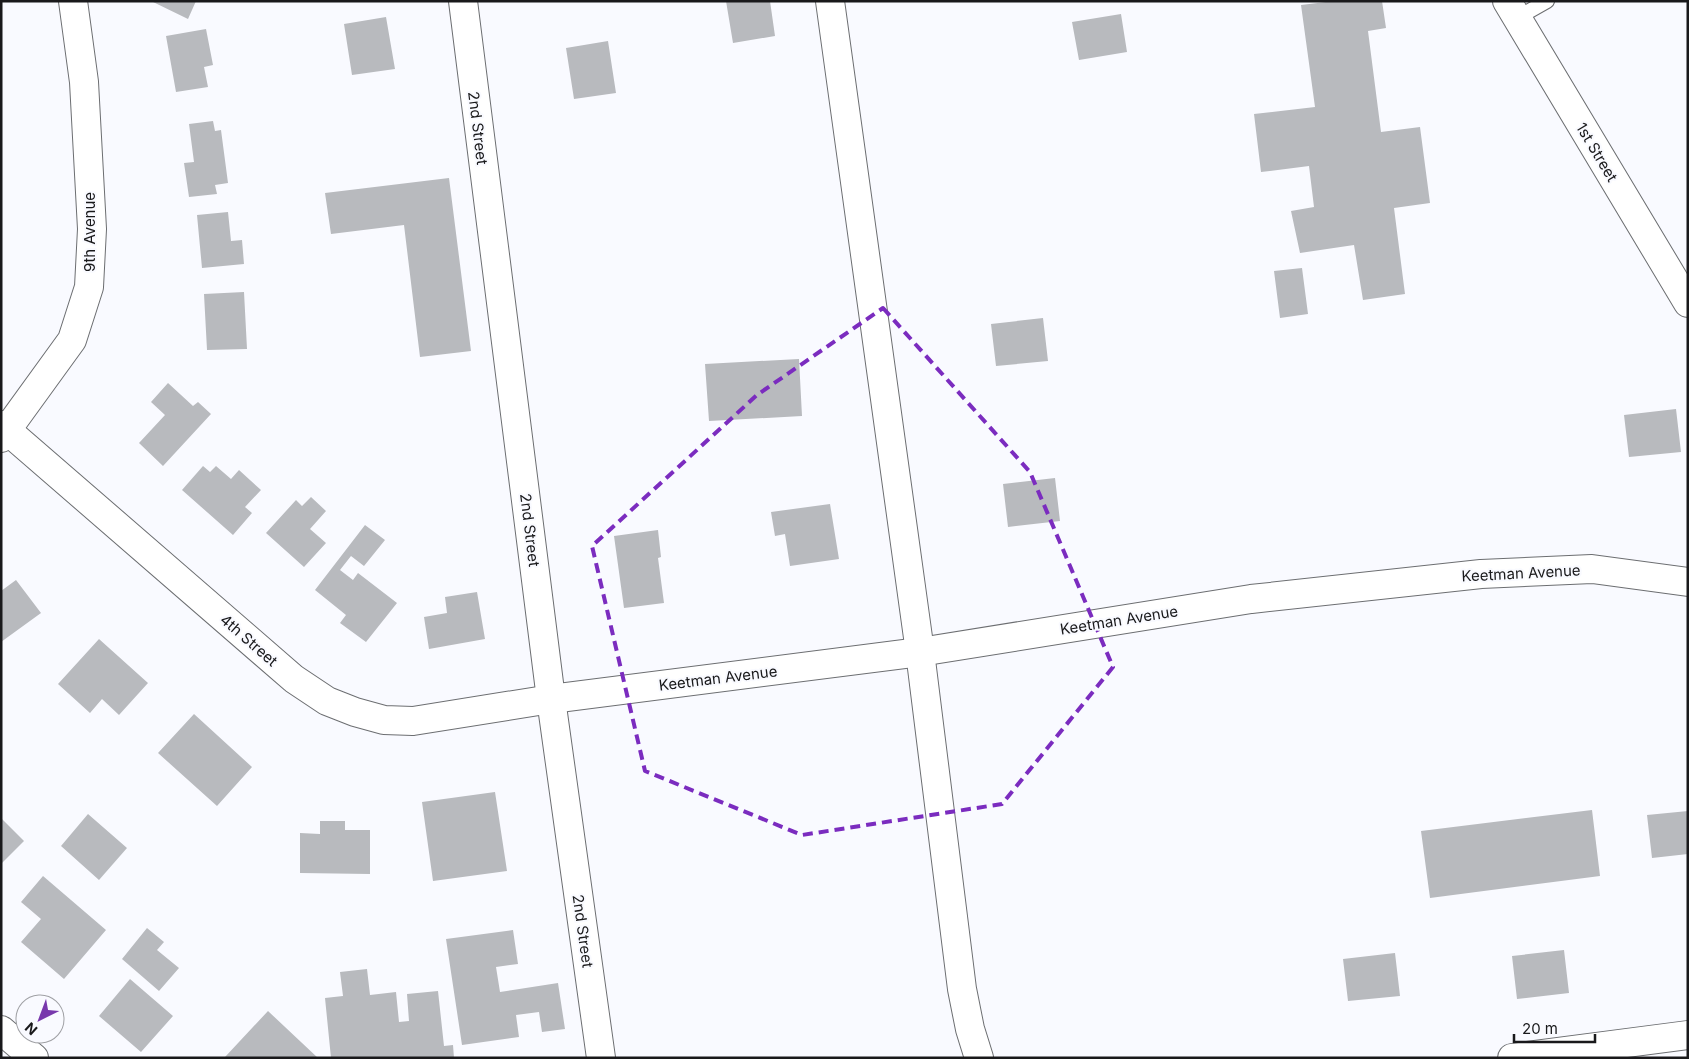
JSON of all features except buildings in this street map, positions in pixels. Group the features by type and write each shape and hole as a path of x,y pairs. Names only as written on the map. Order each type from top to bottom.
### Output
{"street":[{"name":"9th Avenue","path":"3,431 72,340 89,286 92,229 85,102 73,1"},
{"name":"2nd Street","path":"463,1 552,699 601,1058"},
{"path":"830,1 920,652 962,989 970,1029 980,1058"},
{"name":"1st Street","path":"1512,10 1688,303"},
{"name":"4th Street","path":"3,431 294,679 327,700 355,712 384,720 412,721 552,699"},
{"name":"Keetman Avenue","path":"552,699 920,652 1251,599 1481,574 1592,569 1688,582"},
{"path":"1,1030 34,1058"},
{"path":"1512,1058 1688,1035"}],"lane":[{"path":"1512,10 1547,1"}],"highlighted area":[{"path":"883,308 1030,472 1113,667 1002,804 802,835 645,771 592,546 757,395"}]}
